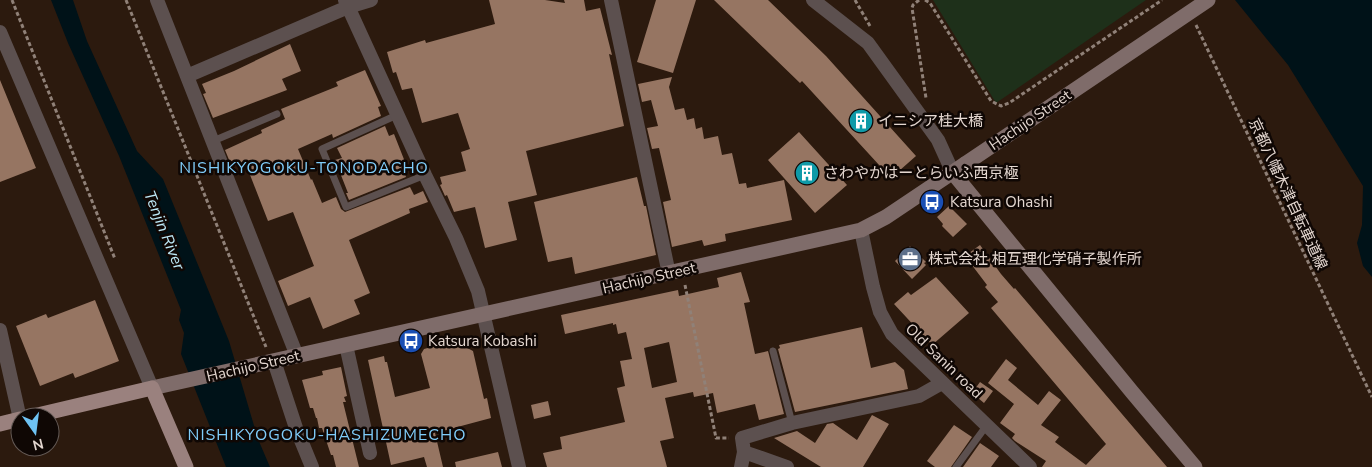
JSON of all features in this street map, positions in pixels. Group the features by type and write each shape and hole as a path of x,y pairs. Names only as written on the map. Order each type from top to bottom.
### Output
{"main road":[{"name":"Hachijo Street","path":"60,410 861,230 886,217 966,164 1208,0"},
{"path":"952,173 1195,467"},
{"path":"152,388 186,467"}],"street":[{"path":"157,0 297,356"},
{"path":"187,76 347,4 371,0"},
{"path":"611,0 669,274"},
{"path":"813,0 823,5 868,44 938,140 952,173"},
{"path":"347,4 456,238 478,291 519,467"},
{"path":"0,32 152,388"},
{"name":"Old Sanin road","path":"861,230 880,312 892,334 1029,466"},
{"path":"0,330 17,407"},
{"path":"346,345 370,452"},
{"path":"268,362 312,467"},
{"path":"743,445 792,423 919,396 942,383"},
{"path":"741,467 743,445"},
{"path":"743,445 787,467"}],"lane":[{"path":"213,141 277,114"},
{"path":"398,115 322,149 346,207 425,175"},
{"path":"774,351 792,423"},
{"path":"956,467 987,426"}],"path":[{"path":"12,0 116,263"},
{"path":"126,0 267,351 268,362"},
{"path":"919,0 912,8 927,104"},
{"path":"926,0 930,3 991,101 1001,106 1009,103 1162,0"},
{"name":"京都八幡木津自転車道線","path":"1193,19 1372,397"},
{"path":"684,280 716,438 743,445"}],"green space":[{"path":"933,0 1146,0 996,103"}],"water":[{"name":"Tenjin River","path":"51,0 73,0 87,41 137,151 163,179 229,341 258,439 270,467 226,467 181,354 184,333 179,320 181,310 119,156 68,43"},
{"path":"1235,0 1372,0 1372,277 1363,266 1357,243 1362,225 1363,186 1288,65"}],"building":[{"path":"489,0 545,0 565,3 564,0 584,0 586,11 600,8 612,55 609,54 624,126 526,151 537,195 508,202 517,240 485,248 475,207 454,212 447,195 445,196 440,185 442,184 440,177 466,171 461,152 470,149 458,113 422,123 412,88 402,90 396,72 393,73 387,52 425,40 426,43 495,24"},
{"path":"656,0 696,0 673,73 637,62"},
{"path":"714,0 768,0 826,56 916,156 891,178 802,81 800,83"},
{"path":"290,44 301,71 282,79 287,90 213,118 203,94 206,93 202,84"},
{"path":"365,70 381,106 378,107 381,116 333,138 332,134 298,149 311,180 322,203 336,197 341,209 345,212 410,187 414,195 423,191 428,202 409,209 410,213 349,240 370,293 354,300 360,314 323,329 310,297 288,306 278,281 314,266 293,212 268,221 245,162 232,167 225,150 262,133 261,130 285,119 281,109 338,86 336,82"},
{"path":"672,77 669,87 675,110 684,108 687,120 694,118 696,129 702,127 704,139 718,136 722,155 732,153 739,184 746,183 747,188 784,180 792,220 725,234 726,241 704,246 702,240 672,247 663,202 671,200 659,148 652,149 647,128 658,126 651,100 642,102 638,84"},
{"path":"0,80 36,168 0,182"},
{"path":"385,126 389,136 394,134 407,167 403,168 406,177 349,200 335,160 342,158 337,148"},
{"name":"さわやかはーとらいふ西京極","path":"799,132 847,185 815,213 768,160"},
{"path":"637,177 644,206 646,206 656,255 575,274 572,257 548,262 534,202"},
{"path":"949,206 967,224 953,237 942,226 943,224 937,217"},
{"path":"980,245 1001,274 1167,467 1042,467 1046,461 1012,438 1015,434 1000,423 1014,404 988,383 1006,359 1017,368 1008,380 1038,405 1049,391 1061,400 1041,425 1059,437 1055,442 1086,465 1106,444 991,308 998,302 985,287 987,285 965,256"},
{"path":"910,246 926,262 924,263 926,265 912,279 895,261"},
{"path":"741,272 750,302 744,303 755,354 768,351 784,414 759,420 755,404 717,413 713,393 694,397 693,392 665,398 674,438 660,441 667,467 547,467 543,453 562,449 560,437 625,422 617,388 625,386 620,361 632,359 626,332 618,334 616,324 613,325 613,323 565,334 561,315 678,290 679,296 719,287 717,278","holes":["669,342 677,382 652,388 644,348"]},
{"path":"936,277 969,313 932,345 894,304 908,292 911,295"},
{"path":"95,300 119,361 75,378 73,373 40,386 16,326 46,314 48,318"},
{"path":"862,327 871,368 895,362 904,370 908,389 795,412 778,349 780,348 779,345"},
{"path":"454,341 473,351 484,399 487,398 491,418 435,433 443,467 427,467 424,457 391,465 368,360 384,356 395,397 430,388 421,354 424,349"},
{"path":"341,367 347,396 344,397 346,402 343,402 359,467 336,467 322,428 319,428 313,408 310,408 302,380 323,375 322,371"},
{"path":"980,382 993,391 984,403 972,393"},
{"path":"548,401 551,415 534,419 531,405"},
{"path":"872,415 889,424 863,467 821,467 774,438 797,431 815,443 827,424 833,423 857,440"},
{"path":"954,425 972,437 951,467 935,467 927,461"},
{"path":"980,443 999,456 991,467 963,467"},
{"path":"498,452 502,467 456,467 455,462"}],"place":[{"name":"イニシア桂大橋","path":"861,121"},
{"name":"さわやかはーとらいふ西京極","path":"807,173"},
{"name":"Katsura Ohashi","path":"932,202"},
{"name":"株式会社 相互理化学硝子製作所","path":"910,259"},
{"name":"Katsura Kobashi","path":"411,341"}],"district":[{"name":"NISHIKYOGOKU-TONODACHO","path":"304,167"},
{"name":"NISHIKYOGOKU-HASHIZUMECHO","path":"327,434"}]}
